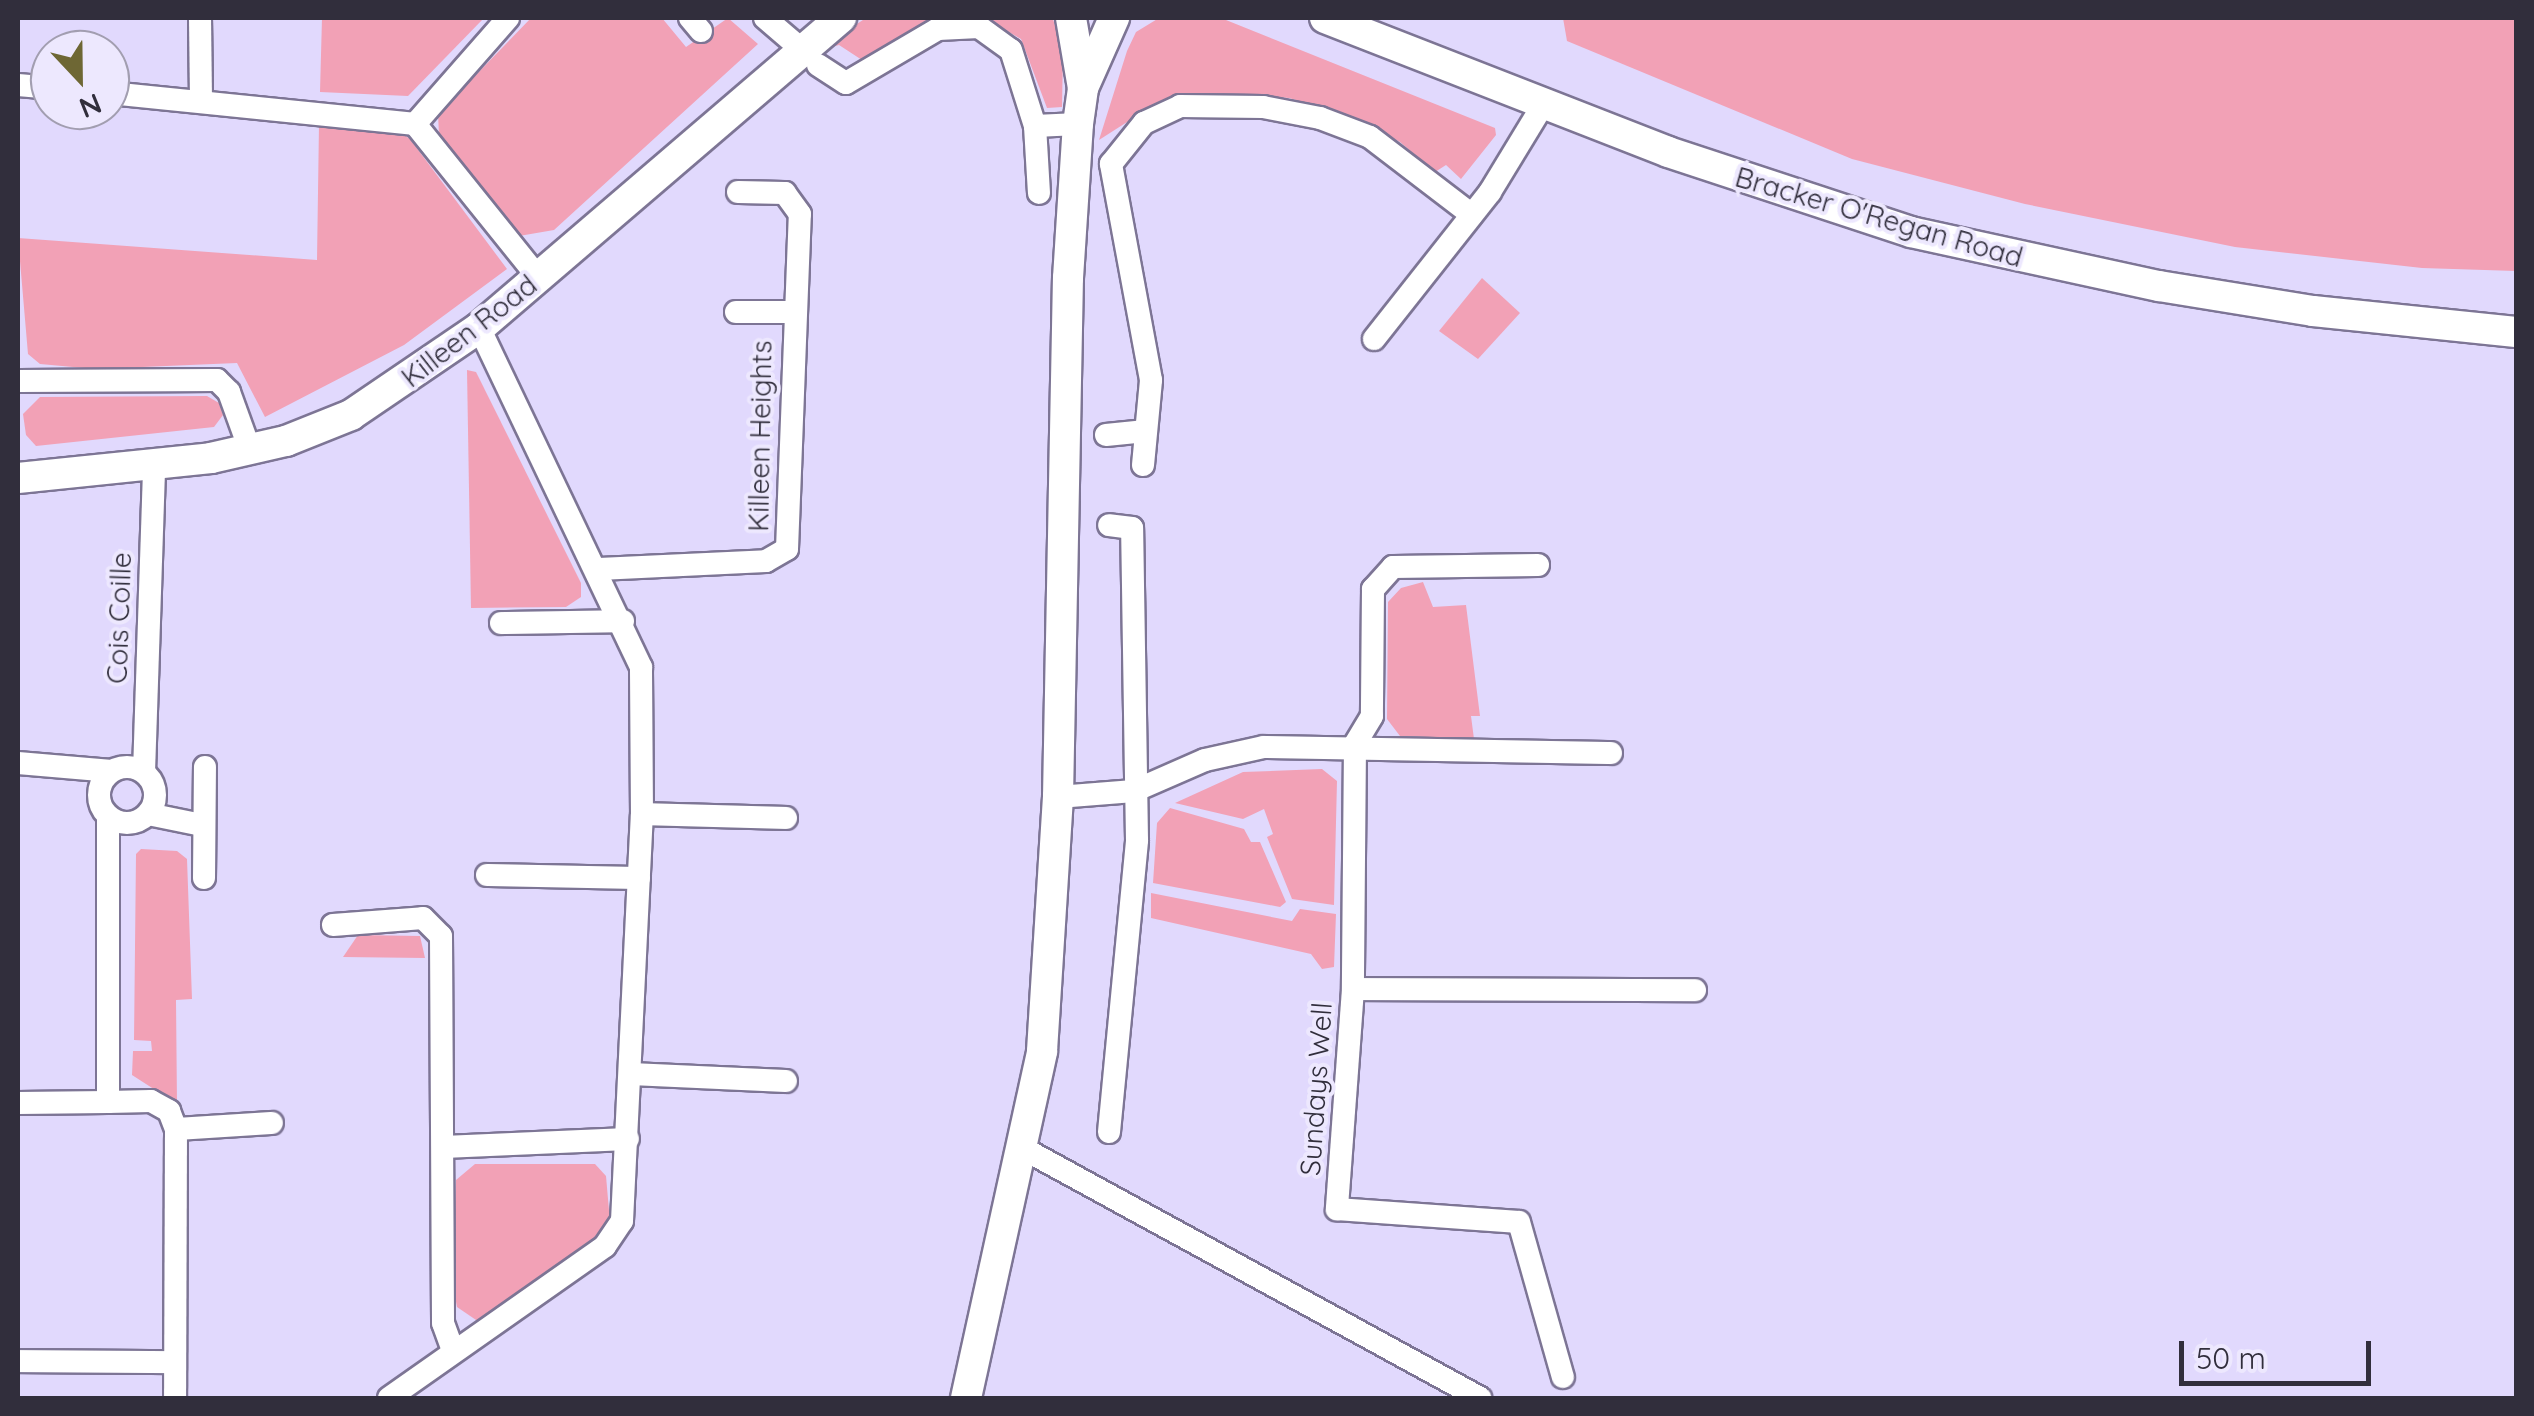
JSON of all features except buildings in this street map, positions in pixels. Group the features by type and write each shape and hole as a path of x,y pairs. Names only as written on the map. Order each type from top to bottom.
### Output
{"main road":[{"name":"Killeen Road","path":"18,478 154,466 250,450 351,415 479,328 809,57 840,18"},
{"path":"1070,18 1083,88"},
{"path":"966,1398 1024,1149 1042,1051 1058,797 1068,278 1078,124 1083,88 1111,18 1088,18"},
{"name":"Bracker O'Regan Road","path":"1325,18 1543,105 1911,232 2024,260 2313,311 2516,332"}],"street":[{"path":"200,18 201,102"},
{"path":"415,124 508,18"},
{"path":"765,18 846,83 938,29 979,27 1010,50 1035,126 1038,192"},
{"path":"130,95 415,124 539,278"},
{"path":"1374,339 1472,215 1543,105"},
{"path":"1144,466 1151,380 1111,164 1144,123 1180,106 1263,108 1320,118 1370,138 1472,215"},
{"path":"1035,126 1078,124"},
{"name":"Killeen Heights","path":"598,569 766,561 783,554 790,537 792,312 800,214 785,193 738,192"},
{"name":"Killeen Heights","path":"736,312 792,312"},
{"path":"390,1398 605,1246 622,1221 642,814 641,667 623,621 479,328"},
{"path":"18,380 217,380 229,392 250,450"},
{"path":"1106,435 1146,430"},
{"name":"Cois Coille","path":"144,772 154,466"},
{"path":"1109,1132 1136,840 1132,528 1110,525"},
{"name":"Sundays Well","path":"1538,565 1393,567 1373,589 1372,716 1354,744 1352,990 1338,1209 1519,1222 1563,1377"},
{"path":"501,623 623,621"},
{"path":"1058,797 1134,791 1241,750 1354,744 1612,753"},
{"path":"18,763 144,772 156,797 148,814 133,823 108,816"},
{"path":"204,878 205,767"},
{"path":"108,1102 108,816 99,792 112,771"},
{"path":"148,814 202,825"},
{"path":"642,814 786,818"},
{"path":"487,875 639,878"},
{"path":"333,925 422,918 438,929 443,1322 454,1350"},
{"name":"Sundays Well","path":"1352,990 1696,990"},
{"path":"631,1074 786,1082"},
{"path":"18,1103 151,1101 170,1112 176,1128 175,1398"},
{"path":"176,1128 272,1123"},
{"path":"443,1146 628,1139"},
{"path":"1024,1149 1480,1398"},
{"path":"18,1362 175,1362"}],"shaded area":[{"path":"322,18 484,18 408,96 320,92"},
{"path":"531,18 662,18 686,47 728,18 758,44 554,230 519,236 439,135 438,114"},
{"path":"866,18 934,18 862,60 839,45 814,52"},
{"path":"984,18 1053,19 1063,53 1062,107 1047,108 1021,39"},
{"path":"1159,18 1221,18 1495,128 1496,135 1461,179 1446,165 1435,172 1400,142 1350,116 1289,98 1240,94 1185,95 1149,108 1099,140 1136,32"},
{"path":"1563,18 2516,18 2516,271 2422,268 2235,247 2025,204 1852,159 1567,41"},
{"path":"319,124 396,129 410,139 507,269 404,345 265,417 237,363 95,369 40,364 28,354 18,238 317,260"},
{"path":"1482,278 1520,313 1478,359 1439,331"},
{"path":"467,370 476,372 581,583 581,597 566,607 471,608"},
{"path":"207,396 219,403 223,415 214,427 36,446 26,435 23,414 40,397"},
{"path":"1423,582 1433,607 1466,605 1480,716 1471,716 1474,739 1400,736 1387,719 1388,602 1401,588"},
{"path":"1322,769 1337,781 1334,905 1292,899 1267,837 1273,834 1264,809 1243,819 1175,803 1243,772"},
{"path":"1170,808 1244,829 1251,842 1260,842 1286,902 1280,907 1153,883 1157,823"},
{"path":"141,849 177,851 187,859 192,999 176,1000 177,1104 132,1075 133,1051 152,1051 151,1041 134,1040 136,854"},
{"path":"1151,893 1292,921 1300,909 1336,914 1334,967 1322,969 1311,954 1151,918"},
{"path":"358,935 420,936 425,958 343,957"},
{"path":"475,1164 595,1164 606,1176 610,1222 600,1238 479,1322 457,1307 452,1281 456,1180"}]}
